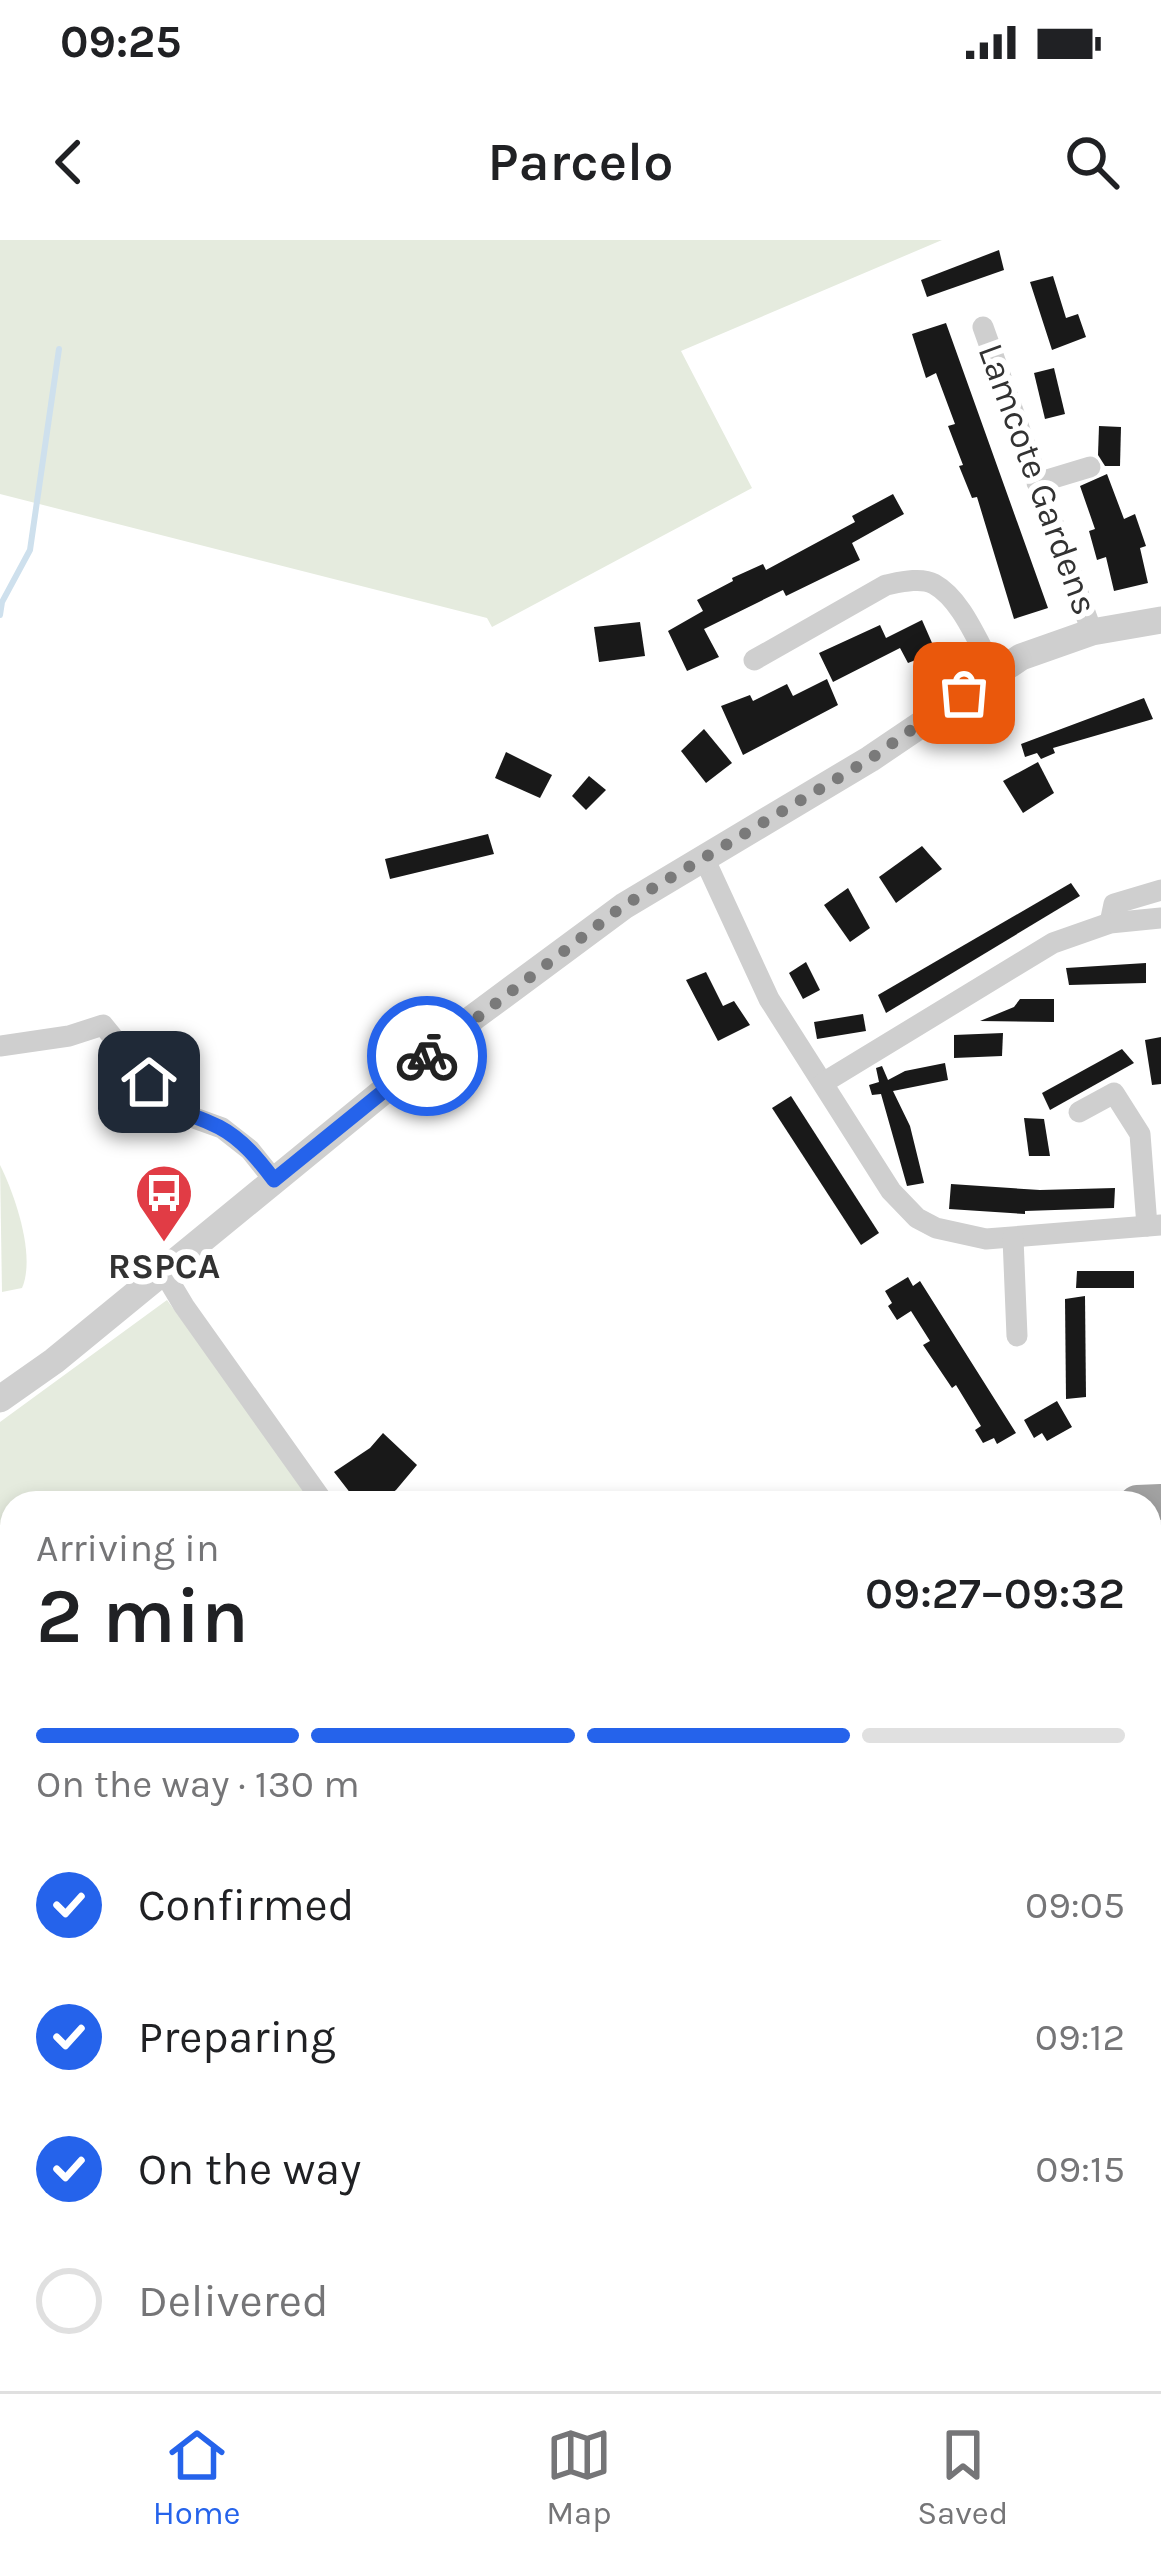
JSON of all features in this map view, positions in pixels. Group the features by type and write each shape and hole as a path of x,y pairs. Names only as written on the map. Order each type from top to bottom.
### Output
{"street":[{"name":"Lamcote Gardens","path":"983,327 1092,632"},
{"path":"1036,483 1090,467"},
{"path":"754,660 782,657 886,585 909,580 933,583 951,600 995,672"},
{"path":"0,1399 586,931 870,759 1021,657 1092,632 1161,620"},
{"path":"704,858 769,999 890,1191 917,1218 952,1233 986,1239 1154,1225 1140,1134 1114,1093 1079,1112"},
{"path":"1110,923 1114,904 1161,890"},
{"path":"823,1083 1053,944 1110,923 1161,918"},
{"path":"0,1046 69,1036 103,1025 172,1110 222,1128 250,1150 274,1180"},
{"path":"1013,1238 1017,1336"},
{"path":"164,1271 315,1491"}],"shaded area":[{"path":"0,240 942,240 681,351 752,488 492,627 487,618 0,494"},
{"path":"0,1165 17,1209 27,1260 22,1288 2,1292"},
{"path":"167,1300 308,1491 0,1491 0,1422"}],"building":[{"path":"999,250 1004,270 927,297 921,280"},
{"path":"1053,276 1066,318 1078,314 1086,337 1052,350 1030,282"},
{"path":"946,323 1048,608 1014,619 977,497 972,498 959,466 963,465 948,426 955,424 936,373 926,378 912,334"},
{"path":"1054,368 1065,414 1045,419 1034,373"},
{"path":"1099,426 1121,427 1120,466 1105,466 1098,455"},
{"path":"1107,474 1124,519 1135,514 1146,546 1140,548 1148,583 1114,591 1106,557 1097,560 1089,531 1095,529 1080,486"},
{"path":"893,494 904,514 852,543 860,560 786,596 783,590 704,629 719,657 687,671 668,631 703,611 697,600 732,578 763,564 766,570 855,522 852,516"},
{"path":"922,620 936,652 908,663 900,648 833,682 819,653 880,625 886,638"},
{"path":"640,622 645,656 599,662 594,627"},
{"path":"827,679 838,705 743,755 721,706 750,695 753,701 787,684 793,696"},
{"path":"1144,698 1153,719 1053,748 1055,753 1041,759 1037,753 1025,757 1021,744"},
{"path":"704,729 732,763 706,783 681,751"},
{"path":"506,752 552,775 540,798 495,778"},
{"path":"1038,762 1054,793 1023,813 1003,781"},
{"path":"589,776 606,790 586,810 572,796"},
{"path":"488,834 494,854 390,879 385,859"},
{"path":"922,846 942,869 896,903 879,877"},
{"path":"1071,883 1080,896 886,1013 878,995"},
{"path":"848,888 870,928 850,942 824,905"},
{"path":"806,962 820,990 803,999 789,973"},
{"path":"1146,963 1146,983 1069,985 1066,968"},
{"path":"706,972 723,1006 734,1001 750,1025 718,1041 686,980"},
{"path":"1020,999 1054,999 1054,1022 980,1021 1014,1007"},
{"path":"863,1014 866,1031 817,1039 814,1022"},
{"path":"1003,1033 1002,1056 954,1058 954,1035"},
{"path":"1161,1037 1161,1084 1152,1085 1145,1040"},
{"path":"1122,1049 1134,1063 1050,1110 1042,1093"},
{"path":"945,1063 948,1080 893,1091 910,1126 924,1183 907,1186 881,1094 872,1095 869,1085 879,1082 876,1068 882,1066 888,1080 905,1071"},
{"path":"791,1096 879,1233 861,1245 772,1108"},
{"path":"1024,1118 1044,1119 1050,1156 1029,1156"},
{"path":"951,1184 1040,1190 1115,1188 1114,1208 1025,1214 949,1209"},
{"path":"1077,1271 1134,1271 1134,1288 1076,1288"},
{"path":"908,1277 913,1286 920,1281 1016,1433 997,1444 994,1438 983,1443 975,1430 981,1426 923,1345 930,1341 911,1311 897,1320 885,1291"},
{"path":"1085,1296 1086,1397 1066,1399 1065,1299"},
{"path":"1057,1401 1072,1427 1047,1441 1042,1433 1034,1438 1024,1420"},
{"path":"383,1433 417,1465 395,1491 349,1491 334,1472 370,1448"}],"waterway":[{"path":"0,615 2,602 30,550 59,349"}],"way so far":[{"path":"427,1056 586,931 870,759 964,693"}],"place":[{"name":"RSPCA","path":"164,1244"}],"route":[{"path":"149,1082 172,1110 222,1128 250,1150 274,1180 427,1056"}]}
